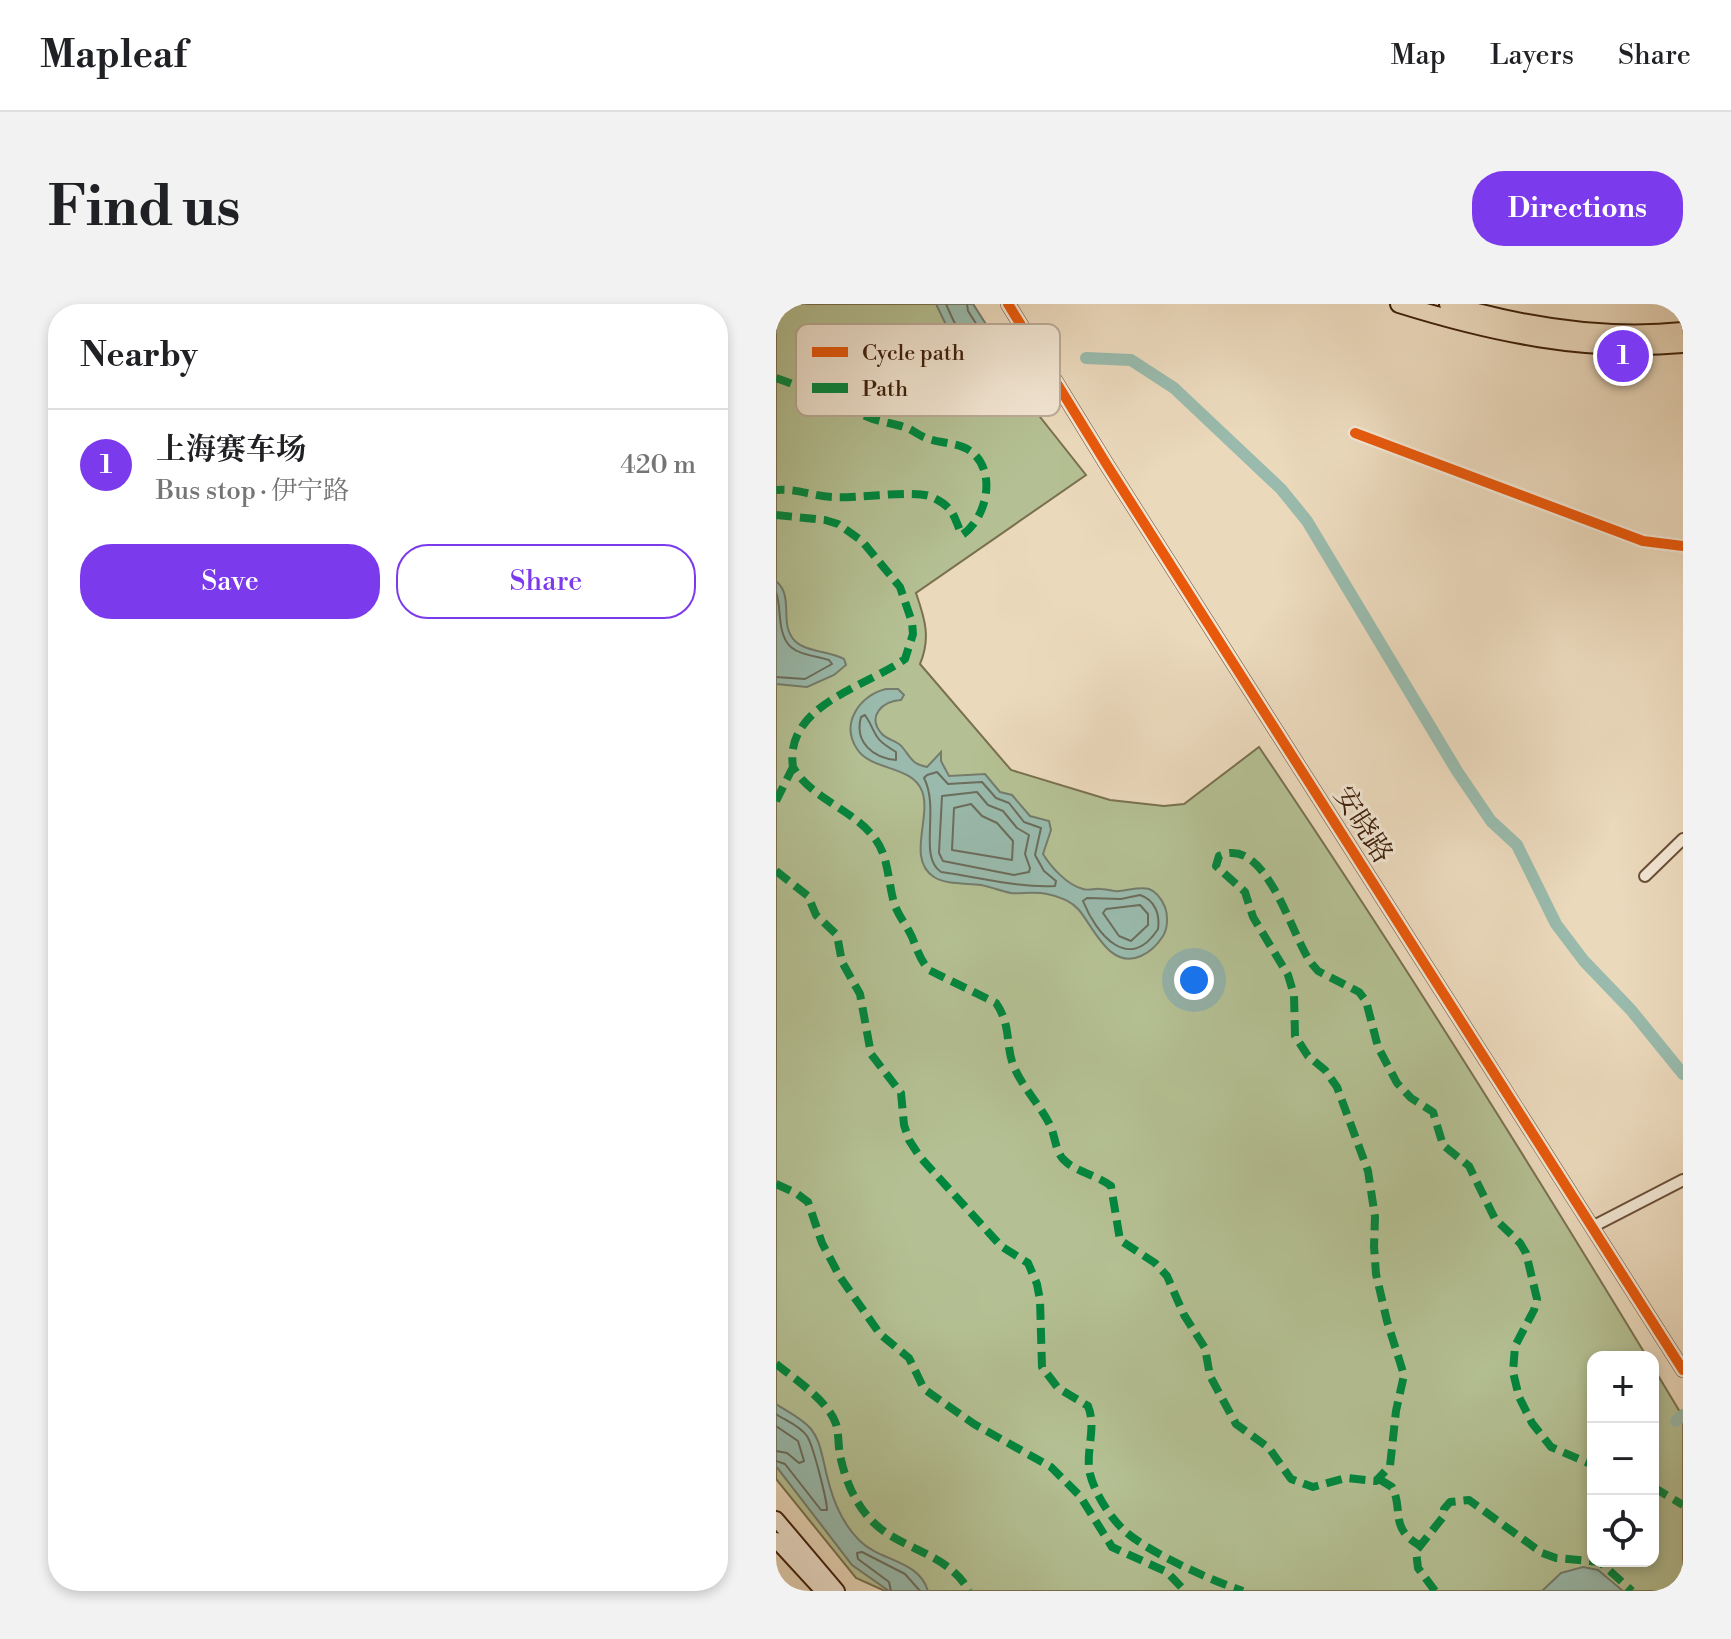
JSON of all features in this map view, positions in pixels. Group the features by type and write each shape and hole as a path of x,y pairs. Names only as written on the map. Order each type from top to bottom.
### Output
{"main road":[{"path":"1399,304 1494,331 1547,340 1626,347 1683,344"},
{"path":"1448,304 1543,326 1623,334 1683,331"},
{"path":"776,1519 837,1591"},
{"path":"776,1540 823,1591"}],"street":[{"name":"安晓路","path":"1008,304 1020,324"},
{"name":"安晓路","path":"1060,389 1683,1369"},
{"path":"1355,433 1643,541 1683,546"},
{"path":"1645,876 1683,839"},
{"path":"1592,1227 1683,1180"}],"green space":[{"path":"776,304 973,304 985,324 796,324 796,416 1039,416 1086,475 916,593 926,628 920,664 1011,770 1110,800 1164,806 1184,804 1259,747 1457,1049 1643,1351 1587,1351 1587,1567 1659,1567 1659,1377 1683,1417 1683,1591 885,1591 856,1578 776,1479"}],"water":[{"path":"936,304 973,304 986,324 946,324"},
{"path":"776,581 785,595 788,627 795,641 844,659 846,665 834,675 807,687 776,684"},
{"path":"886,689 898,689 904,695 901,700 883,706 876,716 877,727 882,734 899,744 912,760 922,766 927,767 941,752 941,761 949,776 985,774 1000,792 1012,795 1030,816 1049,821 1051,830 1043,854 1065,880 1085,890 1145,888 1156,893 1165,907 1167,925 1156,945 1141,956 1130,959 1120,957 1104,945 1079,910 1064,899 1042,893 1011,893 934,877 922,860 922,791 910,777 863,756 852,739 855,712 868,697"},
{"path":"776,1404 814,1433 836,1505 853,1533 868,1548 916,1573 928,1591 889,1591 852,1565 776,1466"},
{"path":"1583,1567 1598,1570 1623,1591 1542,1591 1561,1573"}],"waterway":[{"path":"1086,358 1131,360 1174,388 1281,489 1307,521 1457,771 1491,821 1517,845 1556,924 1584,961 1631,1010 1683,1074"},
{"path":"1676,1421 1683,1415"}],"marked path":[{"path":"776,378 796,386"},
{"path":"776,490 832,497 924,495 940,501 949,509 962,535 977,518 986,496 985,472 973,453 865,416"},
{"path":"776,515 825,520 838,524 862,541 900,587 913,634 905,659 831,700 814,713 801,728 794,746 793,767 811,788 857,820 876,840 885,861 896,909 929,970 996,1003 1004,1020 1014,1067 1050,1125 1060,1155 1074,1167 1111,1186 1120,1240 1155,1263 1167,1276 1184,1315 1205,1348 1210,1376 1236,1424 1269,1448 1291,1479 1313,1487 1346,1478 1376,1481 1390,1466 1396,1411 1404,1375 1376,1274 1375,1217 1368,1171 1337,1087 1325,1070 1308,1056 1295,1036 1294,995 1288,975 1253,917 1245,892 1216,866 1219,856 1236,853 1251,860 1264,873 1304,951 1318,971 1359,992 1366,1001 1378,1047 1397,1083 1411,1098 1433,1112 1443,1145 1469,1166 1495,1219 1526,1253 1537,1299 1515,1346 1513,1372 1519,1397 1532,1423 1551,1447 1587,1462"},
{"path":"776,801 793,767"},
{"path":"776,871 808,896 816,915 837,935 842,962 860,994 871,1054 901,1093 904,1125 909,1140 920,1157 1001,1246 1028,1263 1040,1300 1042,1367 1058,1388 1088,1406 1091,1423 1090,1474 1104,1506 1126,1532 1150,1549 1243,1591"},
{"path":"776,1184 808,1202 822,1243 840,1277 880,1334 909,1358 924,1389 974,1424 1051,1467 1080,1496 1112,1547 1167,1572 1185,1591"},
{"path":"776,1364 810,1391 832,1416 845,1473 865,1513 882,1530 949,1568 969,1591"},
{"path":"1379,1479 1392,1487 1400,1525 1419,1545"},
{"path":"1659,1491 1683,1505"},
{"path":"1435,1591 1418,1568 1416,1551 1443,1517 1444,1509 1450,1502 1469,1500 1542,1553 1556,1558 1600,1562 1632,1591"}],"cycle path":[{"path":"1008,304 1020,324"},
{"path":"1060,389 1683,1370"},
{"path":"1355,433 1643,541 1683,546"}],"place":[{"name":"上海赛车场","path":"1623,356"}]}
